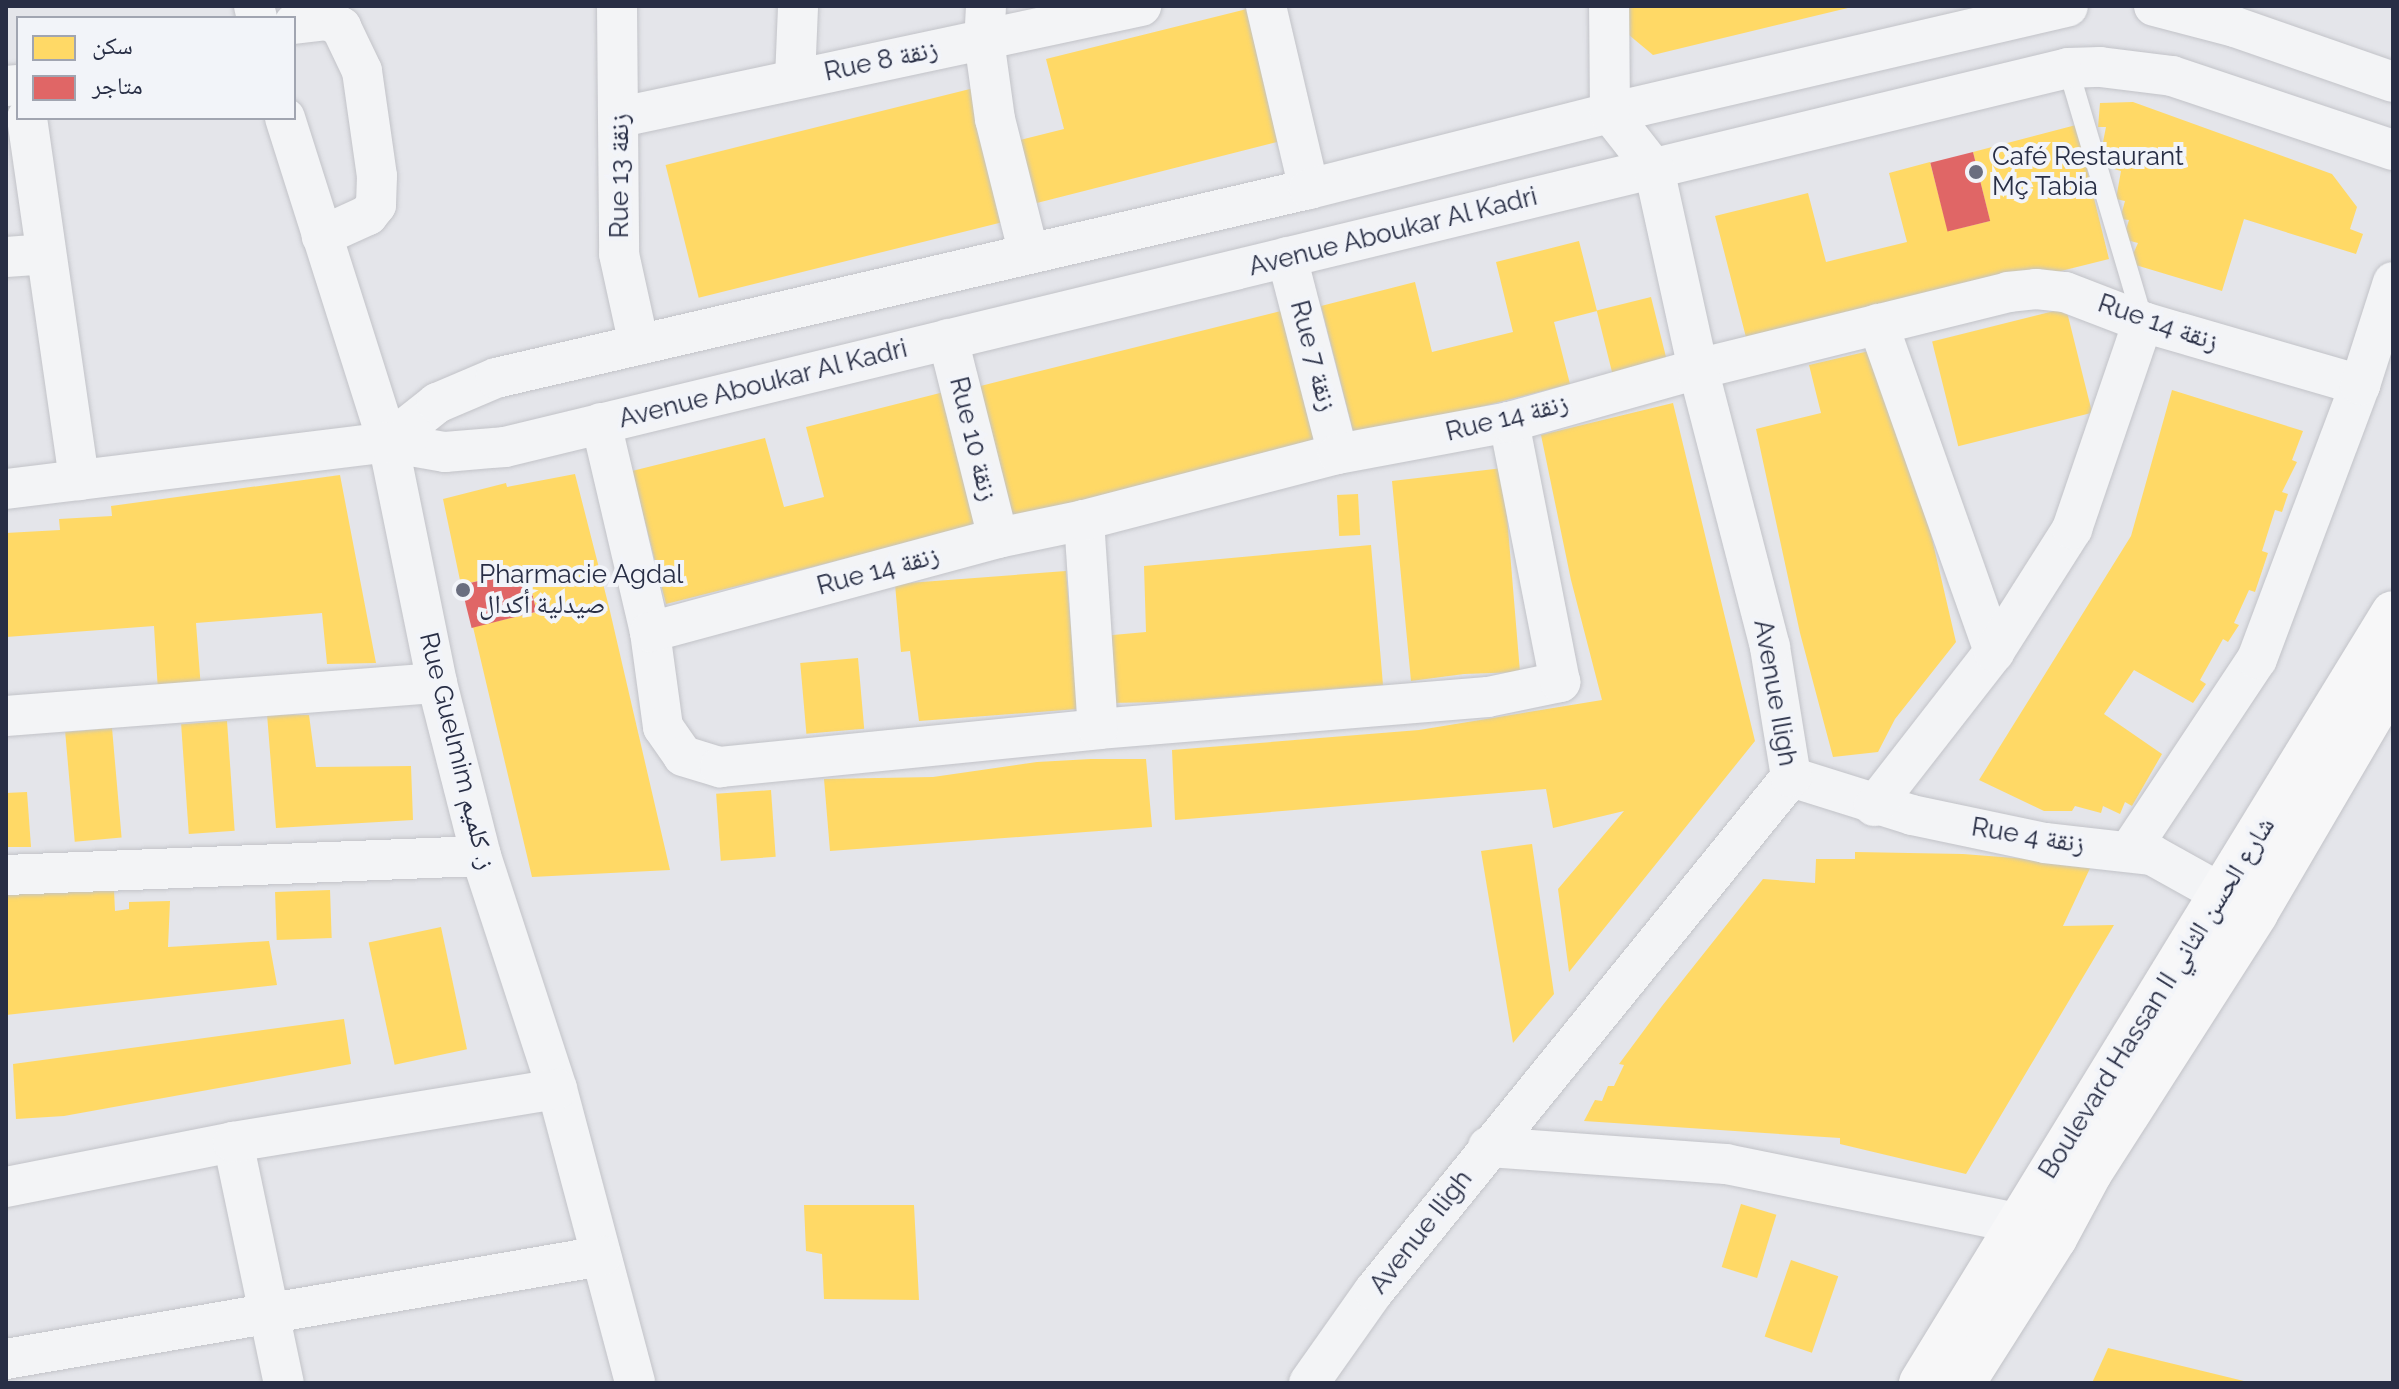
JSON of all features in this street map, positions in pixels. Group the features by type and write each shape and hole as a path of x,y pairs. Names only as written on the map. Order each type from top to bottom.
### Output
{"main road":[{"name":"Boulevard Hassan II شارع الحسن الثاني","path":"1921,1383 2036,1230 2090,1173 2239,903 2393,613"},
{"name":"Boulevard Hassan II شارع الحسن الثاني","path":"2239,903 2393,679"},
{"name":"Boulevard Hassan II شارع الحسن الثاني","path":"1963,1383 2036,1230"}],"street":[{"name":"Rue 13 زنقة","path":"617,6 621,117 619,254 639,345"},
{"path":"795,79 798,6"},
{"name":"Rue 8 زنقة","path":"621,117 795,79 985,23 1141,6"},
{"path":"1266,6 1309,189"},
{"path":"1609,6 1610,113"},
{"path":"388,442 412,420 466,388 2068,6"},
{"path":"2154,6 2240,16 2393,82"},
{"path":"296,24 328,20 341,27 362,71 377,176 376,205 368,215 322,236"},
{"path":"985,23 995,119 1029,254"},
{"name":"Avenue Aboukar Al Kadri","path":"6,489 388,442 445,452 476,451 2068,68 2135,69 2172,76 2393,150"},
{"name":"Avenue Iligh","path":"1309,1383 1374,1291 1488,1147 1791,777 1770,647 1698,369 1654,169 1610,113"},
{"path":"27,120 79,480"},
{"name":"Rue Guelmim ز. كلميم","path":"286,120 388,442 437,683 481,856 557,1089 635,1383"},
{"path":"6,257 45,254"},
{"name":"Rue 7 زنقة","path":"1287,257 1338,454"},
{"path":"2130,850 2257,659 2360,385 2393,282"},
{"name":"Rue 14 زنقة","path":"650,632 998,538 1084,520 1338,454 1509,422 1698,369 2008,292 2036,289 2094,301 2143,322 2360,385"},
{"path":"1874,806 1994,652 2072,529 2143,322"},
{"path":"1878,324 1994,652"},
{"name":"Rue 10 زنقة","path":"948,339 998,538"},
{"path":"601,423 650,632 663,727 683,756 720,767 1098,729 1488,697 1560,682 1509,422"},
{"path":"1084,520 1098,729"},
{"path":"6,716 437,683"},
{"name":"Rue 4 زنقة","path":"1791,777 1874,806 2045,843 2130,850 2152,855 2239,903"},
{"path":"6,875 481,856"},
{"path":"6,1187 233,1142 557,1089"},
{"path":"233,1142 284,1383"},
{"path":"1488,1147 1726,1164 2036,1230"},
{"path":"6,1359 270,1316 601,1256"}],"lane":[{"path":"2068,68 2143,322"}],"building: سكن":[{"path":"1619,6 1852,7 1653,55 1623,30"},
{"path":"1251,8 1285,140 1025,206 1008,143 1064,129 1046,59"},
{"path":"978,87 1011,220 699,298 666,165"},
{"path":"2133,102 2332,174 2357,207 2350,229 2363,234 2356,254 2244,219 2222,291 2129,263 2138,243 2123,239 2129,220 2120,219 2125,201 2116,199 2121,171 2107,167 2103,142 2106,127 2098,127 2100,103"},
{"path":"2076,125 2109,259 1749,349 1715,216 1808,193 1826,262 1907,242 1889,173 1930,162 1948,231 1990,221 1973,152"},
{"path":"1579,241 1597,311 1554,322 1570,384 1355,439 1321,306 1415,282 1432,352 1513,332 1496,262"},
{"path":"1651,297 1667,360 1612,374 1597,311"},
{"path":"2066,308 2092,413 1958,446 1932,341"},
{"path":"1289,309 1322,442 1009,520 976,387"},
{"path":"1882,348 1910,444 1956,642 1895,719 1878,752 1833,757 1800,633 1756,429 1821,413 1809,365"},
{"path":"2172,390 2303,431 2292,460 2297,462 2282,492 2288,494 2282,512 2275,510 2262,551 2268,553 2255,592 2249,590 2234,623 2239,625 2228,642 2223,639 2200,680 2206,684 2193,703 2134,670 2104,714 2162,754 2132,806 2125,802 2120,814 2103,806 2101,813 2075,806 2072,811 2044,811 1979,780 2131,536"},
{"path":"944,392 978,525 666,604 632,471 765,438 784,507 824,497 806,427"},
{"path":"1673,403 1755,741 1569,972 1558,889 1624,811 1553,828 1546,789 1175,820 1172,750 1419,730 1602,700 1571,580 1541,435"},
{"path":"1503,468 1520,672 1464,674 1411,681 1392,481"},
{"path":"575,474 670,870 532,877 473,627 537,612 526,569 461,585 443,499 506,483 507,487"},
{"path":"340,475 376,663 327,664 322,613 196,623 201,689 158,691 154,626 6,637 6,533 60,530 59,519 112,516 111,506"},
{"path":"1358,494 1360,535 1339,536 1337,495"},
{"path":"1371,545 1383,685 1164,702 1109,703 1102,636 1146,632 1144,566"},
{"path":"1066,571 1078,709 919,721 910,651 901,652 895,584"},
{"path":"858,658 864,729 806,734 800,663"},
{"path":"267,714 309,715 316,767 411,766 413,820 276,828"},
{"path":"227,721 235,831 189,834 181,724"},
{"path":"112,728 122,838 75,842 65,732"},
{"path":"1146,759 1152,827 830,851 824,779 933,777 1037,762"},
{"path":"771,790 776,857 721,861 716,794"},
{"path":"27,792 31,847 6,847 6,793"},
{"path":"1532,844 1554,994 1513,1043 1481,851"},
{"path":"1855,852 1963,854 2092,864 2063,926 2114,925 1966,1174 1840,1144 1840,1138 1584,1121 1595,1100 1602,1101 1608,1086 1614,1086 1624,1065 1619,1064 1763,879 1815,883 1816,859 1855,859"},
{"path":"114,890 115,911 129,909 129,902 170,901 168,947 269,941 277,985 6,1015 6,893"},
{"path":"330,890 332,938 277,940 275,892"},
{"path":"441,927 467,1049 395,1065 369,942"},
{"path":"344,1019 351,1064 64,1116 16,1119 13,1064"},
{"path":"1741,1204 1776,1215 1757,1278 1722,1267"},
{"path":"804,1205 914,1205 919,1300 824,1299 822,1254 806,1251"},
{"path":"1791,1260 1838,1276 1812,1353 1765,1337"},
{"path":"2108,1348 2248,1382 2092,1383"}],"building: متاجر":[{"path":"1973,152 1990,221 1947,232 1930,163"},
{"path":"526,569 537,612 472,628 461,585"}],"place":[{"name":"Café Restaurant Mç Tabia","path":"1976,172"},
{"name":"Pharmacie Agdal صيدلية أكدال","path":"463,590"}]}
